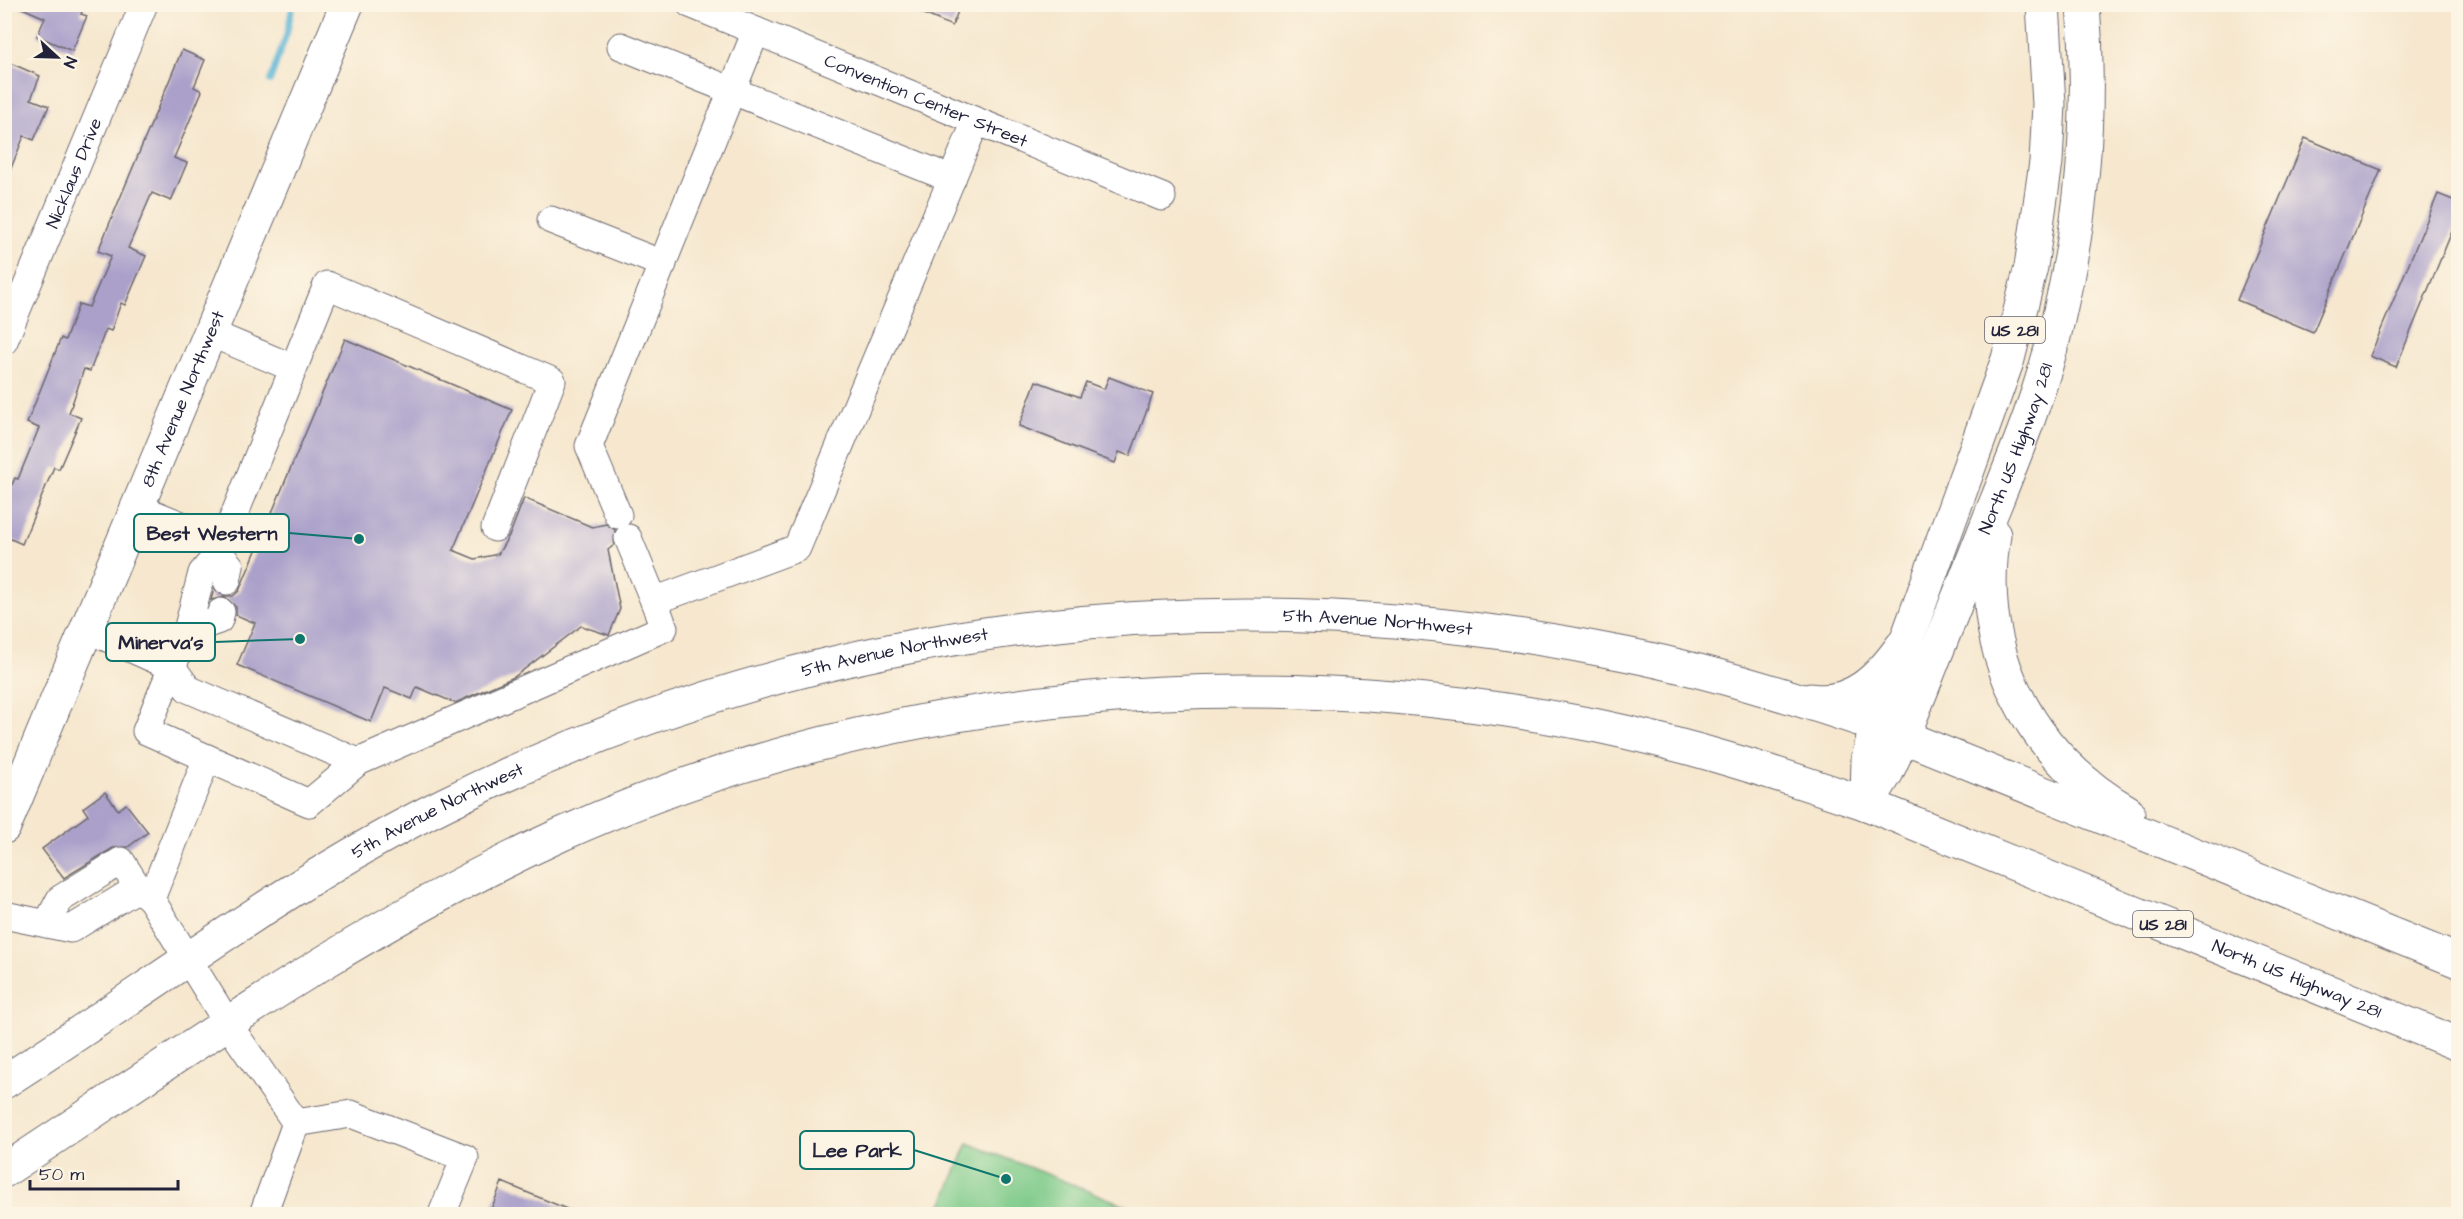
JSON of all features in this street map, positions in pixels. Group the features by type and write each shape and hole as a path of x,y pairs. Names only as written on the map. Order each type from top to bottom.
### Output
{"main road":[{"name":"8th Avenue Northwest","path":"4,827 12,788 87,629 347,4"},
{"name":"North US Highway 281","path":"2043,4 2049,104 2046,162 2031,267 2008,359 1907,640 1889,731 1887,772 1867,804 2458,1044"},
{"name":"North US Highway 281","path":"1889,731 2021,438 2058,322 2076,232 2088,96 2084,4"},
{"name":"US 281","path":"2021,438 1995,528 1990,557 1989,593 2001,657 2022,709 2059,760 2104,798 2176,840 2263,882"},
{"name":"5th Avenue Northwest","path":"13,1075 364,848 441,806 569,748 653,715 808,669 954,638 1178,614 1310,614 1428,623 1572,644 1690,669 1790,698 1889,731"},
{"name":"US 281","path":"1790,698 1818,701 1853,694 1869,685 1885,670 1907,640"},
{"path":"4,1171 228,1024 432,899 559,836 702,779 825,742 944,718 1083,698 1223,690 1343,693 1477,706 1600,727 1764,769 1867,804"},
{"name":"US 281","path":"1889,731 2458,961"},
{"path":"4,1102 102,1017"}],"street":[{"name":"Nicklaus Drive","path":"4,341 144,4"},
{"name":"Convention Center Street","path":"690,4 1161,197"},
{"path":"495,528 552,381 327,285 221,547 202,573 187,631 146,731 309,802 358,762 664,628 590,446 756,32"},
{"path":"621,46 952,179"},
{"path":"654,601 797,548 976,121"},
{"path":"551,220 663,264"},
{"path":"210,333 293,368"},
{"path":"618,515 629,502 645,540 639,564"},
{"path":"138,507 221,547 230,566 227,581"},
{"path":"187,631 219,620 221,612"},
{"path":"87,629 172,667 188,688 358,762"},
{"path":"4,915 71,929 144,893 207,758"},
{"path":"144,893 228,1024 296,1123"},
{"path":"296,1123 351,1114 465,1158 442,1215"},
{"path":"263,1215 296,1123"}],"green space":[{"path":"968,1143 1147,1214 938,1214"}],"building":[{"path":"13,4 85,4 81,14 87,16 72,51 37,36 45,18"},
{"path":"901,4 961,4 952,26"},
{"path":"182,50 205,60 194,87 202,91 174,158 187,163 171,201 152,193 128,248 146,256 125,305 121,303 111,331 106,329 90,371 84,369 69,413 81,418 59,469 54,467 22,544 4,536 4,503 15,478 18,479 39,428 27,423 61,338 65,340 79,304 89,307 111,256 98,251"},
{"path":"8,62 40,76 31,99 49,106 34,140 24,136 5,183 4,71"},
{"path":"2305,138 2381,170 2313,332 2237,300"},
{"path":"2438,194 2458,202 2458,217 2396,367 2370,356"},
{"path":"345,339 512,410 453,550 475,559 498,554 510,534 524,498 592,527 606,524 615,530 614,545 608,550 620,609 609,635 581,626 514,677 455,703 417,687 412,699 385,688 371,722 237,665 255,623 236,615 236,607 225,597 211,600 214,589 224,596 233,596 239,591"},
{"path":"1109,377 1153,394 1130,456 1119,452 1115,463 1019,426 1036,381 1080,397 1086,382 1104,389"},
{"path":"105,792 118,810 126,804 148,832 128,847 113,848 64,878 42,849 88,815 83,808"},
{"path":"502,1182 579,1214 579,1215 489,1215"}],"waterway":[{"path":"270,81 287,33 293,4"}],"place":[{"name":"Best Western","path":"359,539"},
{"name":"Minerva's","path":"300,639"},
{"name":"Lee Park","path":"1006,1179"}]}
